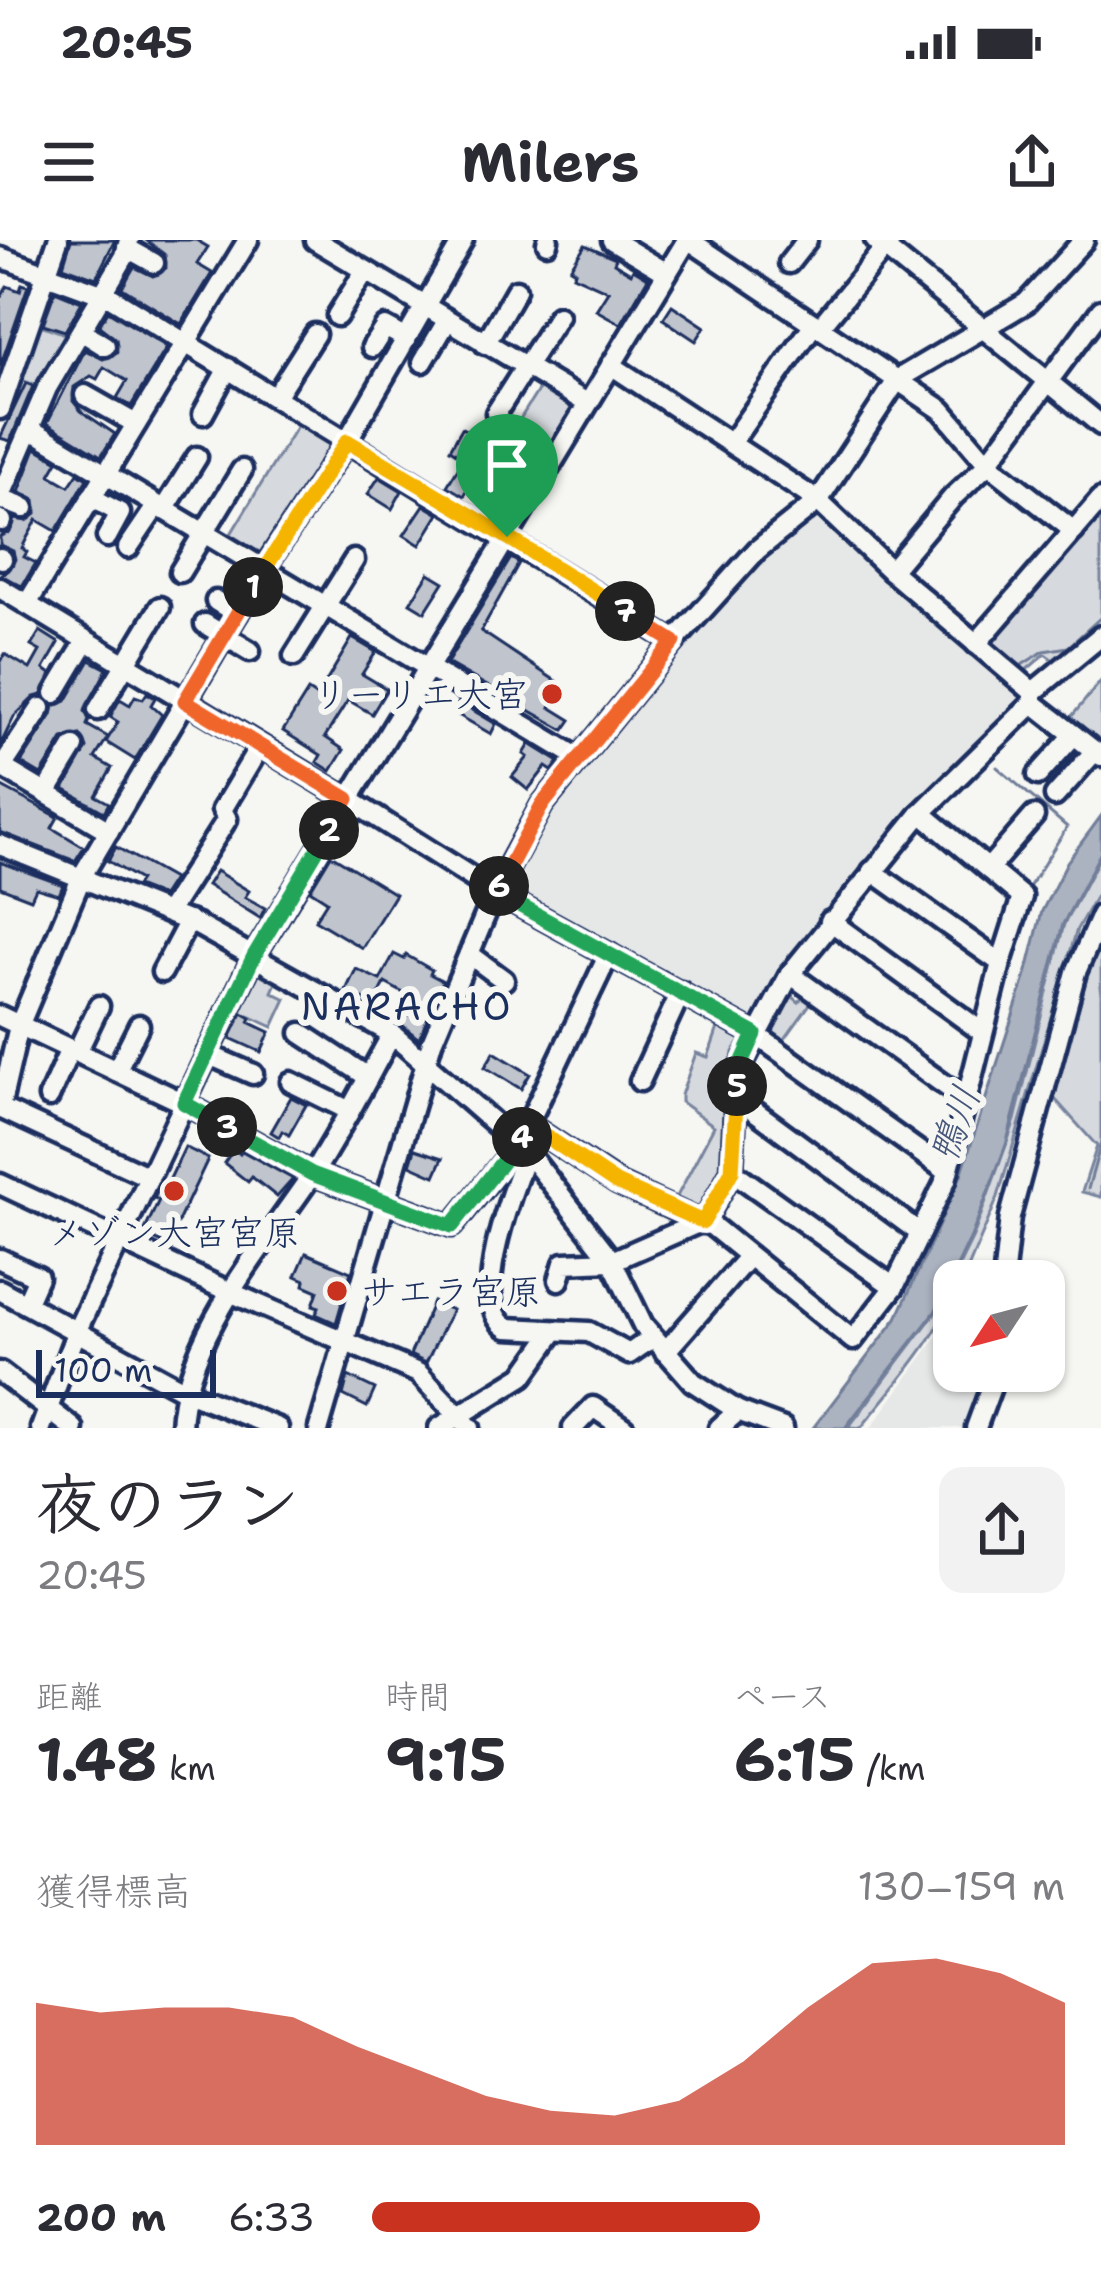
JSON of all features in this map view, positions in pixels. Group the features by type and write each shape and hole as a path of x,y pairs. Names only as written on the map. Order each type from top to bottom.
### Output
{"street":[{"path":"0,409 58,240"},
{"path":"27,604 187,342 220,267 248,240"},
{"path":"149,1177 0,1108 6,1053 82,876 263,570 347,441 463,240"},
{"path":"612,240 667,273"},
{"path":"41,1428 77,1330 254,956 688,240 942,410 987,464 1074,531"},
{"path":"789,262 807,240"},
{"path":"319,1428 425,1060 495,892 542,805 674,642 757,550 818,501 898,379 1039,293 1087,240 1101,250"},
{"path":"323,242 587,403"},
{"path":"731,443 884,243 1101,425"},
{"path":"5,507 41,417 130,248 154,263"},
{"path":"0,257 107,296 674,642"},
{"path":"338,316 365,271"},
{"path":"485,344 516,290"},
{"path":"891,571 952,497 987,464 1101,310"},
{"path":"496,413 558,316"},
{"path":"423,362 447,321"},
{"path":"372,347 385,328 405,338"},
{"path":"275,397 315,334"},
{"path":"610,365 818,501 1098,754 1054,796"},
{"path":"203,414 228,368"},
{"path":"85,394 136,424"},
{"path":"41,417 107,472 160,507 579,758"},
{"path":"128,548 197,457"},
{"path":"180,572 242,470"},
{"path":"91,496 120,513 107,537"},
{"path":"976,644 1101,499"},
{"path":"294,656 354,560"},
{"path":"0,588 495,892 755,1034 948,1172"},
{"path":"215,601 237,614"},
{"path":"98,710 160,607"},
{"path":"205,623 250,651"},
{"path":"559,1280 564,1263 612,1261 704,1221 732,1171 737,1074 790,974 921,814 1033,698 1101,636"},
{"path":"86,641 1,766 109,831"},
{"path":"1038,776 1074,736"},
{"path":"168,912 227,819 223,810 260,746"},
{"path":"46,794 74,748"},
{"path":"529,1125 616,1183 704,1221 853,1340 894,1287 948,1172 1000,963 1022,898 921,814"},
{"path":"988,869 1034,816"},
{"path":"0,845 189,921 392,1034 523,1148 612,1261 658,1345 693,1382 738,1412 783,1428"},
{"path":"872,871 1000,963"},
{"path":"1004,1260 1016,1195 1076,972 1101,916"},
{"path":"162,972 189,921"},
{"path":"830,921 982,1032"},
{"path":"469,954 504,980"},
{"path":"609,954 529,1125 503,1218 489,1302 497,1322 507,1328 589,1332 629,1354 658,1345 748,1256"},
{"path":"790,974 967,1101"},
{"path":"640,1081 681,992"},
{"path":"49,1096 99,1006"},
{"path":"0,1016 184,1103 312,1174 452,1226 523,1148"},
{"path":"116,1071 139,1025"},
{"path":"301,1034 368,1077"},
{"path":"181,1428 187,1392 207,1336 312,1174 392,1034"},
{"path":"206,1054 253,1074"},
{"path":"291,1082 350,1111"},
{"path":"737,1099 920,1233"},
{"path":"732,1171 894,1287"},
{"path":"0,1184 232,1293 418,1373 455,1424 523,1376 554,1332"},
{"path":"0,1259 38,1277 26,1304"},
{"path":"0,1290 187,1392 278,1428"},
{"path":"0,1372 73,1428"},
{"path":"976,1428 990,1392"},
{"path":"573,1428 593,1406 624,1428"},
{"path":"719,1428 738,1412"}],"shaded area":[{"path":"38,324 71,336 43,388 18,379"},
{"path":"544,381 580,406 542,468 505,443"},
{"path":"301,419 340,442 264,564 226,542"},
{"path":"1101,505 1101,626 1060,665 1045,654 1023,673 986,644"},
{"path":"820,514 1023,692 1024,700 749,1024 505,888 545,813 646,688 761,558"},
{"path":"1101,681 1101,750 1067,722"},
{"path":"1101,816 1101,852 1063,924 1006,1145 971,1237 960,1260 933,1260 933,1315 845,1428 813,1428 897,1318 961,1175 1042,911 1067,862"},
{"path":"1101,855 1101,887 1077,929 998,1197 971,1260 962,1260 1015,1120 1064,924"},
{"path":"1101,942 1101,1197 1082,1192 1097,1146 1054,1098"},
{"path":"262,969 278,978 272,992 286,999 273,1027 236,1010 255,972"},
{"path":"787,992 799,1002 807,992 815,997 782,1043 764,1031"},
{"path":"721,1019 746,1033 733,1052 720,1183 698,1216 673,1204 714,1126 681,1102 681,1095 696,1053 708,1057"},
{"path":"933,1316 933,1334 902,1377 861,1428 848,1428"},
{"path":"933,1342 933,1392 983,1392 969,1428 871,1428"}],"building":[{"path":"71,240 115,240 96,278 63,266"},
{"path":"146,240 196,240 208,247 197,264 212,273 181,324 122,288 134,267 153,276 166,268 165,255"},
{"path":"585,245 648,278 621,324 596,310 608,291 573,275 570,268"},
{"path":"22,284 28,286 0,367 0,298 7,286 20,291"},
{"path":"55,291 82,302 65,331 43,324"},
{"path":"672,305 705,327 696,341 663,319"},
{"path":"108,311 167,347 131,406 117,398 127,381 104,367 97,379 91,376 74,387 73,401 81,411 115,434 101,456 47,423 85,350 103,359 117,352 116,339 99,326"},
{"path":"26,383 33,386 10,441 0,438"},
{"path":"462,428 535,465 513,502 474,479 464,496 447,486 464,458 450,449"},
{"path":"36,448 58,461 50,475 69,486 78,473 87,479 56,531 37,520 22,548 27,552 24,557 36,563 22,586 0,575 15,559 13,551 0,545 0,536 10,532 15,519 27,521 36,514 35,500 19,492"},
{"path":"379,477 402,491 392,509 368,494"},
{"path":"424,505 439,514 420,545 404,535"},
{"path":"511,558 519,563 481,631 562,685 550,707 571,720 564,730 447,663"},
{"path":"429,573 444,582 425,612 410,603"},
{"path":"40,631 59,643 44,669 51,674 42,695 14,717 0,746 0,663 5,654 30,669 40,651 31,646"},
{"path":"352,638 376,652 362,674 387,689 372,714 348,700 325,737 344,750 331,771 317,762 321,755 283,731 308,691 317,697"},
{"path":"90,660 107,669 85,711 87,725 108,737 95,758 112,768 96,796 109,803 104,812 64,789 87,748 80,735 63,739 41,775 21,763 54,706 66,701"},
{"path":"147,693 155,698 151,705 162,715 135,760 106,742 118,722 110,717 120,699 130,705 135,696 143,699"},
{"path":"459,702 496,724 491,734 453,712"},
{"path":"530,744 559,762 552,771 546,767 528,790 512,777 528,757 524,754"},
{"path":"0,786 58,817 52,828 84,847 75,861 0,832"},
{"path":"116,847 173,879 162,896 136,886 140,880 108,861"},
{"path":"331,855 395,894 362,948 315,920 327,901 310,890"},
{"path":"0,862 63,885 59,895 36,888 31,899 0,887"},
{"path":"216,871 249,891 245,897 265,908 260,918 207,885"},
{"path":"394,954 404,959 406,955 443,981 419,1039 397,1021 402,1013 408,1016 418,1001 385,983 374,1005 346,990 356,969 380,980"},
{"path":"242,1013 270,1032 261,1052 230,1038"},
{"path":"494,1052 530,1074 521,1089 485,1067"},
{"path":"291,1097 306,1105 289,1135 282,1131 279,1137 271,1132"},
{"name":"メゾン大宮宮原","path":"185,1147 208,1159 167,1245 143,1234 159,1200 154,1198 162,1183 167,1185"},
{"path":"234,1149 293,1179 277,1197 224,1163"},
{"path":"415,1149 443,1158 435,1176 410,1165"},
{"name":"サエラ宮原","path":"306,1253 351,1272 336,1323 316,1314 319,1307 313,1305 318,1291 296,1276"},
{"path":"433,1302 452,1310 426,1363 410,1355"},
{"path":"348,1376 375,1389 367,1407 343,1395"}],"waterway":[{"path":"1017,668 1044,651 1068,647 1101,617"},
{"path":"997,767 1067,827 1028,889"},
{"path":"1088,1189 1101,1143"}],"place":[{"name":"リーリエ大宮","path":"552,694"},
{"name":"メゾン大宮宮原","path":"174,1191"},
{"name":"サエラ宮原","path":"337,1291"}],"district":[{"name":"NARACHO","path":"407,1006"}],"route":[{"path":"347,441 507,537 674,642 542,805 495,892 755,1034 737,1074 729,1183 703,1222 616,1183 529,1125 452,1226 312,1174 184,1103 254,956 348,799 185,701 347,441"}],"water label":[{"name":"鴨川","path":"954,1124"}]}
